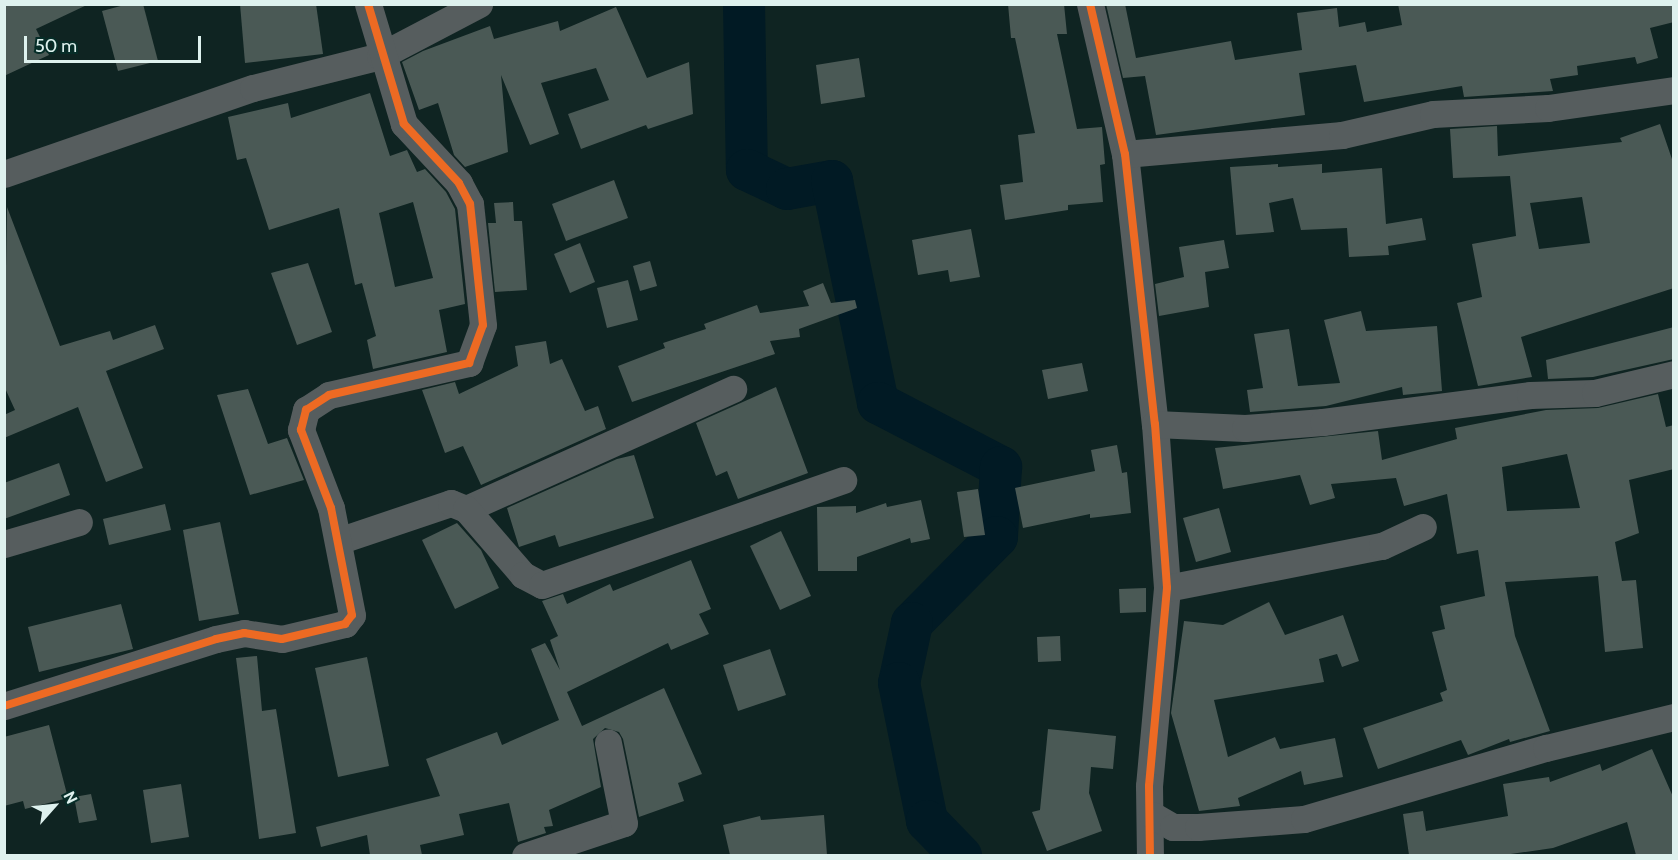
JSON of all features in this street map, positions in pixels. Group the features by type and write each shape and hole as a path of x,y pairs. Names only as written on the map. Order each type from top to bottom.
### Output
{"street":[{"path":"4,706 216,639 244,633 282,639 345,624 352,615 331,508 302,430 306,410 329,395 470,363 483,325 470,204 459,183 404,124 380,56 368,4"},
{"path":"4,174 253,88 380,56 479,4"},
{"path":"1090,4 1125,154 1155,424 1167,588 1149,786 1152,815 1150,855"},
{"path":"1125,154 1342,135 1433,114 1548,108 1674,90"},
{"path":"1155,424 1245,428 1323,422 1519,396 1595,393 1674,374"},
{"path":"466,509 733,389"},
{"path":"338,541 451,503 466,509 523,575 542,585 843,480"},
{"path":"4,544 78,522"},
{"path":"1167,588 1382,546 1422,527"},
{"path":"1152,815 1173,827 1198,828 1304,819 1546,748 1674,717"},
{"path":"525,855 624,823 608,743"}],"building":[{"path":"4,4 89,4 36,29 49,55 4,76"},
{"path":"128,4 143,4 158,61 118,71 102,11"},
{"path":"240,4 316,4 323,54 245,63"},
{"path":"1008,4 1064,4 1067,34 1057,34 1077,129 1102,127 1105,164 1100,165 1103,202 1068,205 1068,210 1005,220 1000,185 1023,182 1018,135 1035,133 1015,38 1011,38"},
{"path":"1106,4 1125,4 1136,58 1231,41 1235,60 1302,50 1297,13 1337,8 1339,27 1365,22 1367,32 1402,25 1398,4 1674,4 1674,22 1650,28 1658,58 1637,64 1635,57 1577,66 1578,75 1550,79 1553,91 1464,97 1462,86 1364,102 1356,65 1299,73 1305,115 1156,135 1145,76 1123,78"},
{"path":"616,7 647,78 689,62 693,114 648,129 646,125 581,149 568,114 609,100 596,68 541,83 559,134 530,145 501,75 508,152 465,167 454,155 438,103 419,110 402,62 423,51 490,26 494,39 558,21 560,31"},
{"path":"859,58 865,97 821,104 816,65"},
{"path":"370,93 390,156 407,150 417,172 425,169 446,192 455,209 465,304 439,310 447,352 373,369 367,340 376,336 362,283 355,285 339,208 269,230 246,158 237,160 228,117 288,103 291,118","holes":["413,202 433,278 395,287 379,213"]},
{"path":"1660,124 1674,165 1674,288 1521,337 1532,377 1478,386 1457,303 1482,297 1472,244 1516,236 1510,176 1453,178 1450,129 1497,126 1498,156 1622,142 1620,138","holes":["1582,197 1590,243 1539,249 1530,203"]},
{"path":"1278,164 1278,167 1322,164 1322,173 1382,168 1386,224 1422,218 1426,240 1388,246 1389,255 1349,257 1347,228 1301,230 1293,198 1269,203 1274,232 1236,235 1230,167"},
{"path":"614,180 628,218 566,241 552,204"},
{"path":"513,202 514,221 522,221 527,290 495,292 488,223 496,223 494,203"},
{"path":"7,207 60,346 110,331 113,340 155,325 164,349 106,371 143,468 106,482 78,407 4,438 4,415 15,410 4,386"},
{"path":"971,229 980,277 950,282 948,270 918,275 912,240"},
{"path":"1224,240 1229,268 1205,272 1209,307 1159,316 1155,284 1184,277 1179,247"},
{"path":"580,243 595,282 570,293 554,254"},
{"path":"650,261 657,286 640,291 633,266"},
{"path":"308,263 332,332 297,345 271,273"},
{"path":"628,280 638,320 607,328 597,288"},
{"path":"823,283 831,303 855,300 857,308 799,329 800,337 770,341 775,354 632,402 618,366 665,348 663,343 706,329 704,324 757,305 760,313 809,306 803,291"},
{"path":"1361,311 1366,331 1437,326 1442,391 1403,395 1402,387 1326,406 1250,412 1247,390 1263,388 1254,334 1289,329 1298,386 1340,383 1324,320"},
{"path":"1674,327 1674,359 1593,377 1548,379 1546,360"},
{"path":"546,341 550,364 562,359 585,411 598,406 606,429 481,485 463,446 445,453 422,390 455,382 459,394 518,366 515,346"},
{"path":"1082,363 1088,391 1048,399 1042,370"},
{"path":"776,387 808,473 738,499 727,471 716,476 696,423"},
{"path":"248,389 268,444 287,438 304,480 250,495 217,395"},
{"path":"1658,394 1666,427 1674,425 1674,469 1629,480 1639,533 1615,542 1622,581 1636,580 1643,648 1605,652 1598,576 1505,582 1515,636 1550,731 1510,742 1509,739 1468,755 1461,740 1378,769 1363,728 1443,701 1440,693 1447,690 1432,632 1445,629 1440,606 1485,596 1478,550 1457,554 1447,494 1404,506 1396,478 1331,484 1335,498 1310,505 1300,475 1223,489 1215,448 1378,431 1382,460 1457,439 1455,428 1546,410 1598,408","holes":["1567,454 1580,508 1507,511 1502,467"]},
{"path":"1117,445 1122,473 1127,472 1131,513 1090,518 1090,514 1023,528 1015,488 1095,471 1091,450"},
{"path":"634,455 654,518 559,547 555,535 519,547 507,508 617,459"},
{"path":"59,463 70,495 4,519 4,483"},
{"path":"978,489 985,535 964,537 957,492"},
{"path":"921,500 930,539 911,543 910,538 857,557 857,571 818,571 817,507 856,506 856,513 886,503 887,507"},
{"path":"165,504 171,530 109,545 103,519"},
{"path":"1219,508 1231,552 1196,562 1183,518"},
{"path":"220,522 239,614 199,621 183,530"},
{"path":"457,523 481,550 499,588 455,609 422,540"},
{"path":"781,531 811,596 780,610 750,546"},
{"path":"691,560 711,609 699,614 709,634 671,650 668,643 567,692 582,726 664,688 702,774 678,783 684,801 639,817 623,739 619,732 605,728 593,739 601,787 549,810 553,826 544,827 546,833 518,842 509,803 459,814 464,835 420,845 422,855 370,855 367,835 321,847 316,827 440,796 426,759 497,732 502,745 559,720 531,649 545,643 560,670 550,640 558,636 542,601 563,594 567,604 610,584 613,591"},
{"path":"1146,588 1146,612 1120,613 1119,589"},
{"path":"1269,602 1285,635 1343,615 1359,661 1342,667 1337,654 1319,659 1324,682 1214,700 1228,757 1275,737 1280,749 1335,738 1343,777 1304,785 1301,771 1238,798 1240,806 1199,811 1171,713 1184,621 1223,625"},
{"path":"121,604 133,649 39,672 28,627"},
{"path":"1060,636 1061,661 1038,662 1037,637"},
{"path":"770,649 786,695 738,711 723,665"},
{"path":"257,656 262,711 276,709 296,833 259,839 236,658"},
{"path":"367,657 389,766 338,777 315,668"},
{"path":"49,725 68,798 25,809 23,801 4,806 4,737"},
{"path":"1048,729 1116,736 1113,769 1091,767 1089,793 1102,831 1047,851 1032,812 1040,810"},
{"path":"1652,749 1674,799 1674,855 1636,855 1627,822 1553,848 1504,855 1409,855 1403,814 1423,811 1426,831 1508,816 1503,784 1549,777 1550,782 1600,764 1602,771"},
{"path":"181,784 189,837 151,843 143,790"},
{"path":"91,794 97,820 79,823 74,797"},
{"path":"824,815 827,855 730,855 723,825 760,816 761,820"}],"waterway":[{"path":"744,4 747,170 787,189 832,181 878,403 1001,467 997,537 912,623 899,683 927,821 961,856"}],"cycle path":[{"path":"4,706 216,639 244,633 282,639 345,624 352,615 331,508 301,430 306,410 329,395 469,363 483,325 470,204 459,183 404,124 368,4"},
{"path":"1090,4 1125,154 1155,424 1167,588 1149,786 1150,856"}]}
